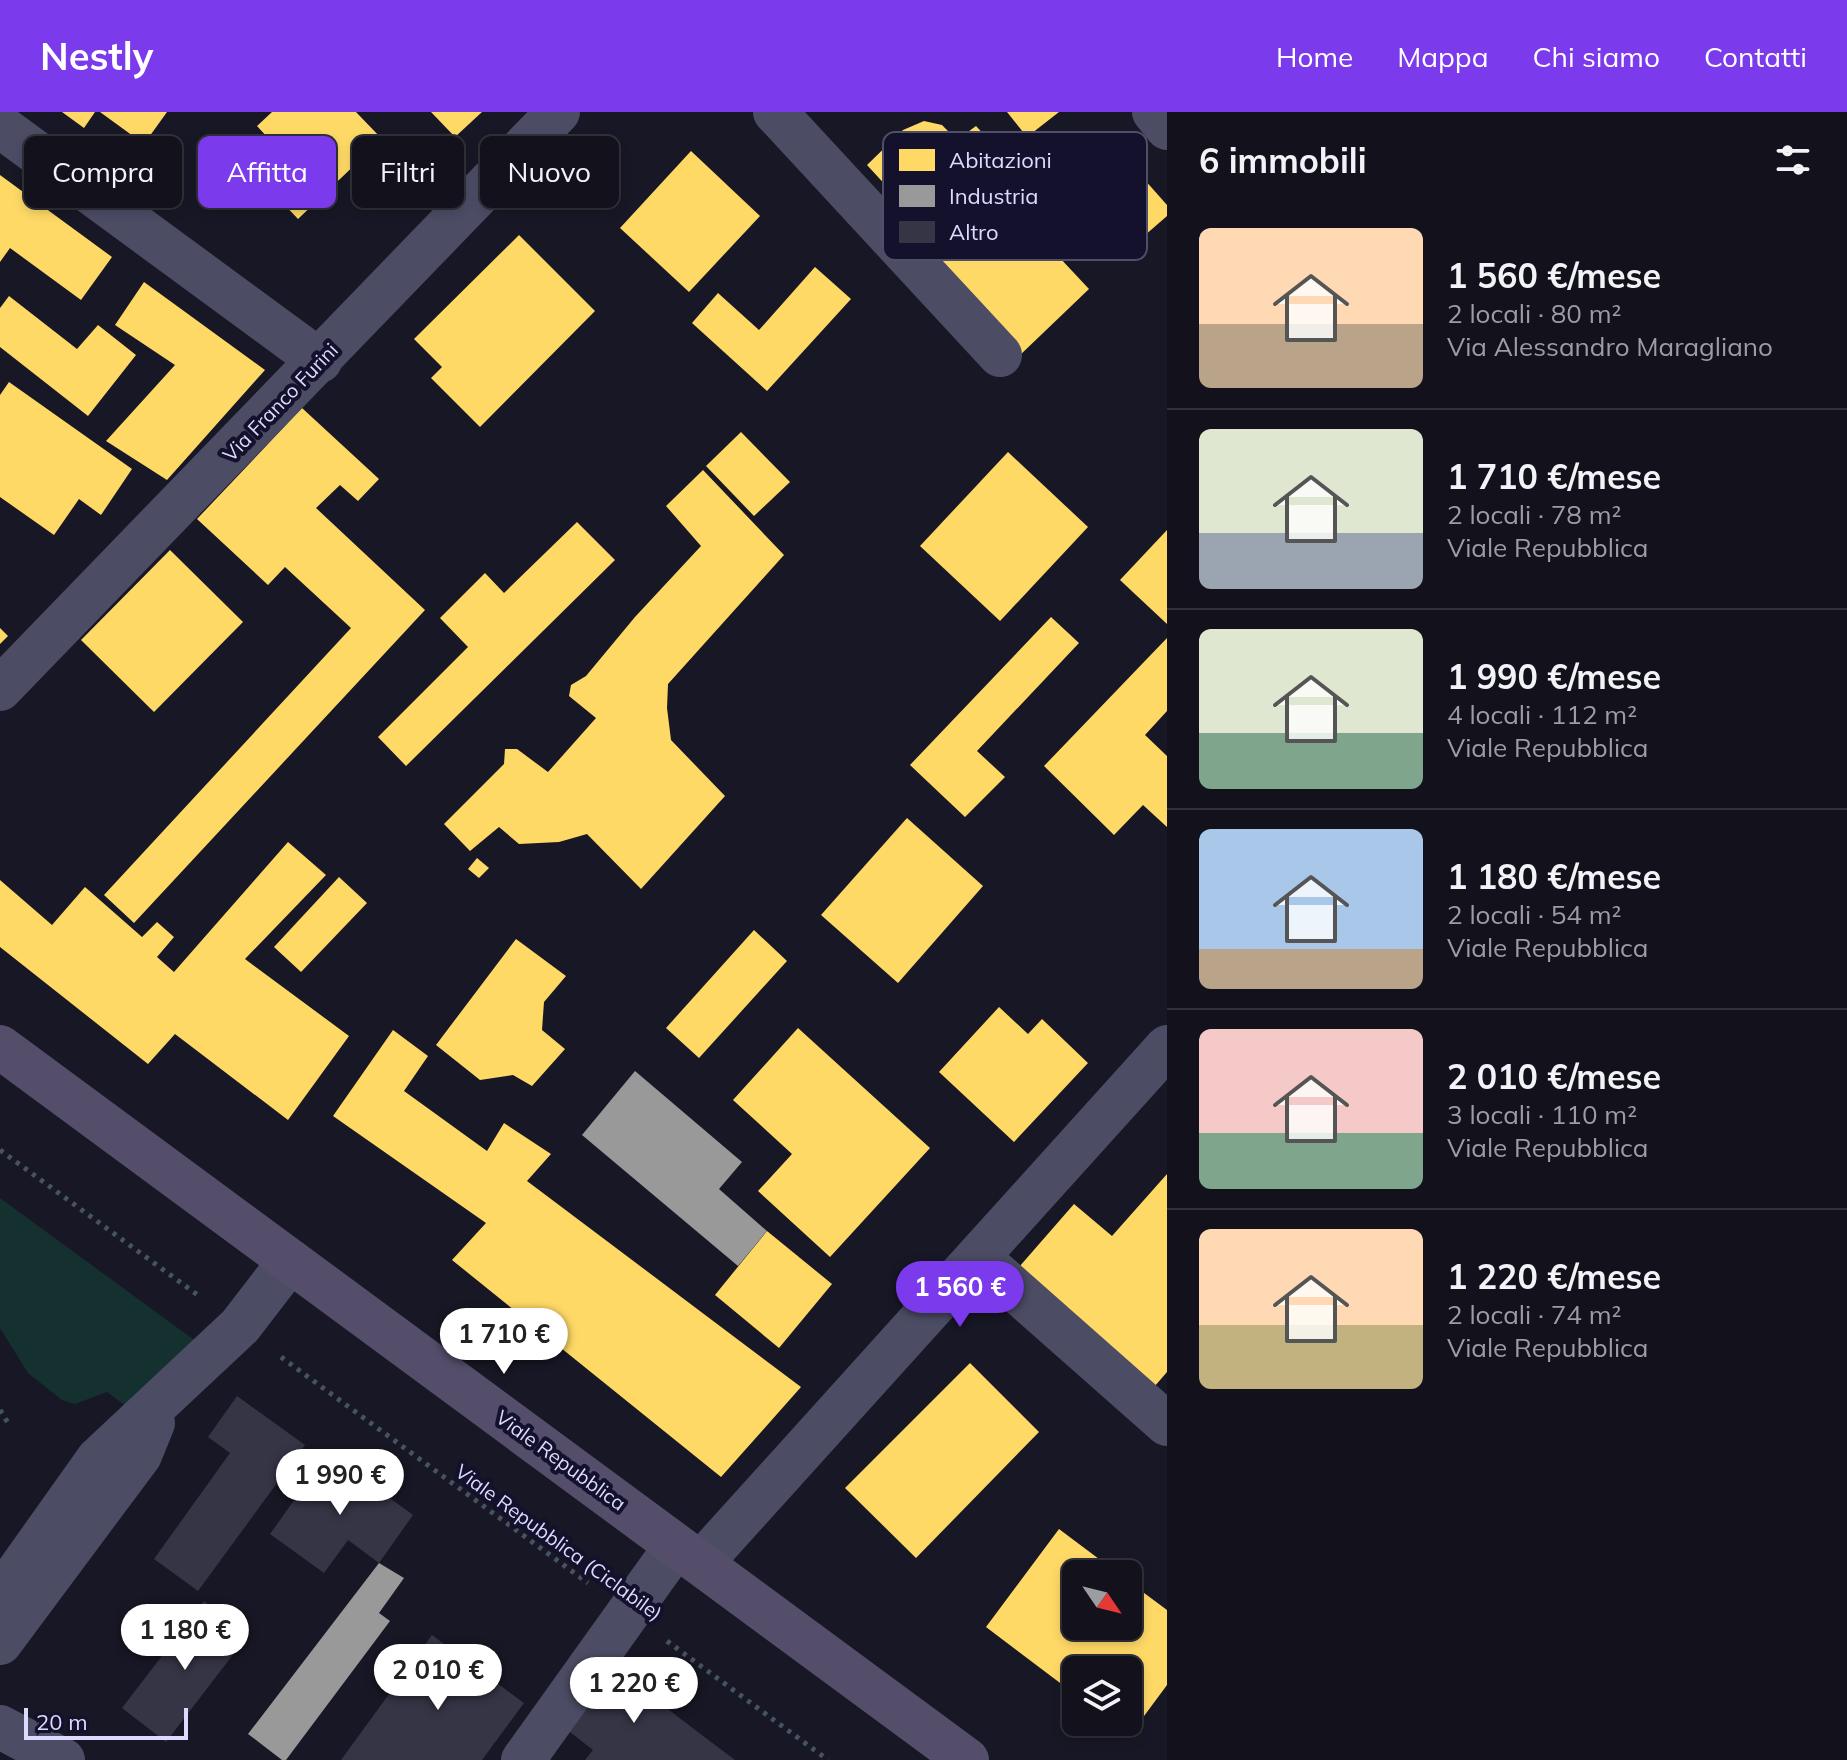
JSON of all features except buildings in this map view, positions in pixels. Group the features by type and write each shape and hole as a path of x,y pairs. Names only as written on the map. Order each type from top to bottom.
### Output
{"main road":[{"name":"Viale Repubblica","path":"0,1047 967,1760"}],"street":[{"name":"Via Franco Furini","path":"0,689 558,112"},
{"path":"775,112 883,229"},
{"path":"1154,112 1167,128"},
{"path":"0,126 320,361"},
{"path":"912,260 1000,355"},
{"path":"523,1760 628,1613 979,1258 1167,1047"},
{"path":"979,1258 1167,1424"},
{"path":"0,1597 98,1459 240,1326 290,1261"},
{"path":"0,1643 140,1455 162,1399"},
{"path":"0,1727 63,1760"}],"path":[{"name":"Viale Repubblica (Ciclabile)","path":"0,1150 828,1760"},
{"path":"0,1410 8,1423"}],"green space":[{"path":"0,1198 201,1345 134,1412 107,1392 75,1404 62,1400 28,1373 0,1328"}]}
